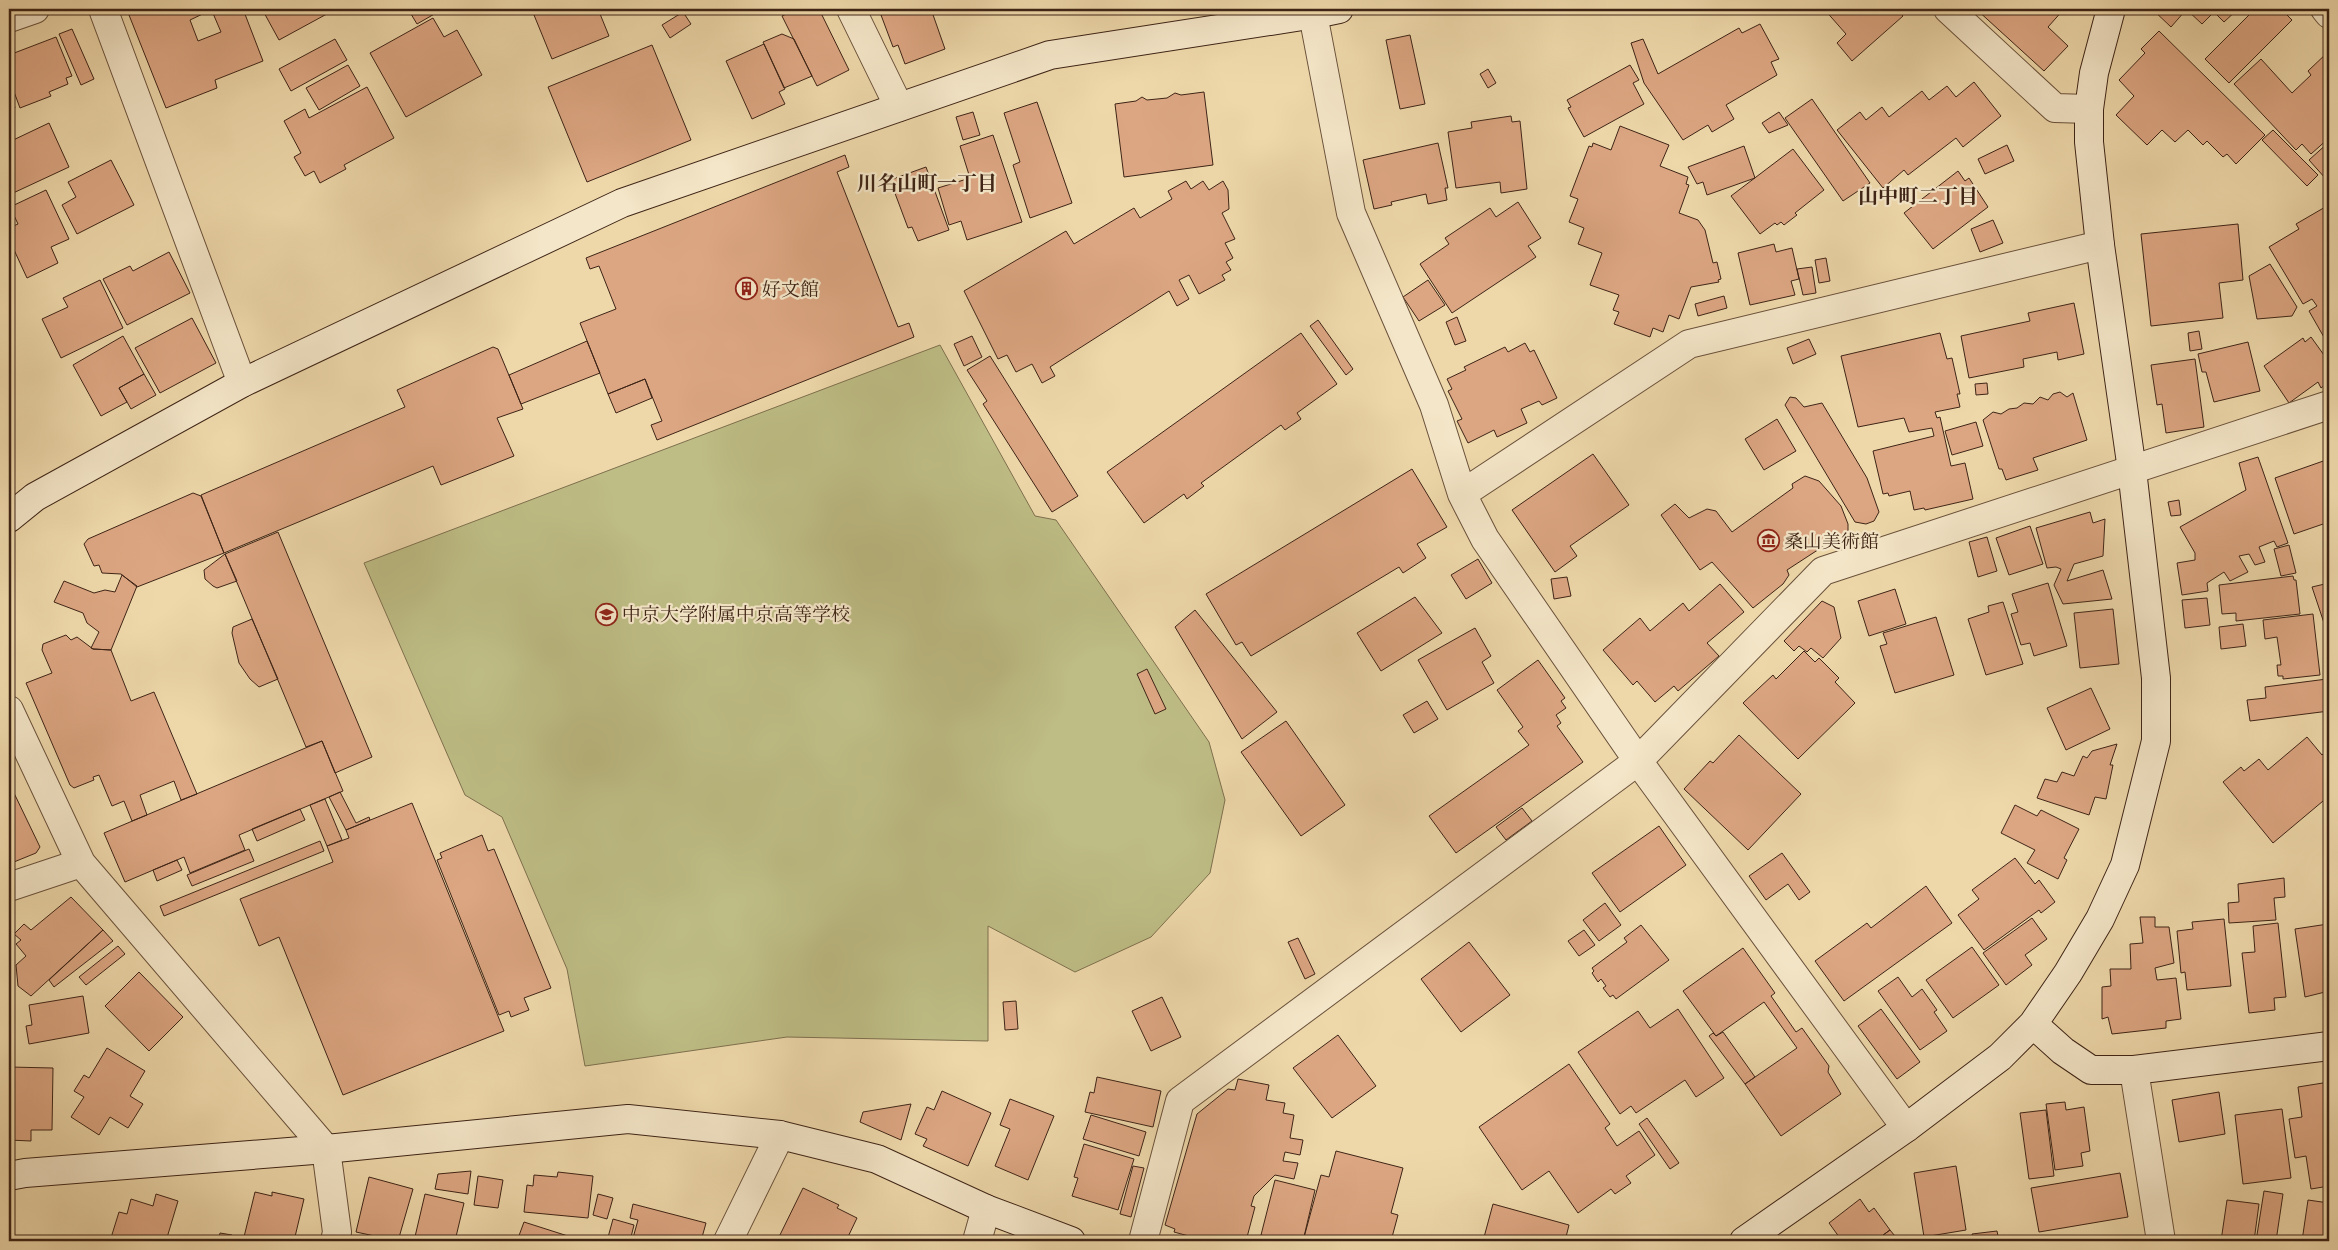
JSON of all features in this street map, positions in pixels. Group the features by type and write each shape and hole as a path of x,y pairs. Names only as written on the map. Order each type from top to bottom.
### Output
{"street":[{"path":"9,18 34,9"},
{"path":"103,9 242,383"},
{"path":"851,9 899,107"},
{"path":"1948,9 2055,108 2089,109"},
{"path":"1744,1241 1906,1128 2000,1057 2033,1024 2068,972 2100,919 2125,864 2156,741 2156,678 2132,470 2100,245 2089,142 2089,109 2094,73 2111,9"},
{"path":"2325,9 2329,14"},
{"path":"9,518 35,497 242,383 622,203 1050,55 1322,11 1351,213 1434,405 1462,494 1485,539 1638,761 1906,1128"},
{"path":"1462,494 1689,344 2100,245"},
{"path":"1143,1241 1180,1101 1638,761 1823,571 2329,405"},
{"path":"9,710 81,863 326,1149 338,1232 335,1241"},
{"path":"9,887 81,863"},
{"path":"2033,1024 2063,1052 2091,1070 2134,1070 2329,1046"},
{"path":"2134,1070 2161,1241"},
{"path":"9,1176 25,1173 326,1149 628,1119 780,1136 877,1159 986,1209 1071,1241"},
{"path":"728,1241 780,1136"},
{"path":"977,1241 986,1209"}],"shaded area":[{"path":"940,345 1035,516 1056,520 1209,742 1225,800 1210,873 1151,937 1075,972 988,926 988,1041 787,1037 585,1066 567,969 502,817 465,795 364,563"}],"building":[{"path":"144,9 213,9 190,20 198,41 221,32 212,11 219,9 243,9 263,61 215,80 217,88 166,108 129,15"},
{"path":"262,9 336,9 279,40"},
{"path":"408,9 443,9 417,24"},
{"path":"550,9 598,9 609,36 552,59 534,15"},
{"path":"796,9 819,9 849,70 817,86 782,16"},
{"path":"882,9 931,9 945,49 905,64 898,45 893,47 881,15 884,14"},
{"path":"1824,9 1897,9 1903,16 1852,61 1837,43 1846,34"},
{"path":"1976,9 2064,9 2048,27 2068,46 2044,71"},
{"path":"2152,9 2183,9 2185,11 2171,27"},
{"path":"2186,9 2238,9 2224,22 2214,12 2202,24"},
{"path":"2255,9 2281,9 2292,20 2229,83 2205,59"},
{"path":"683,12 691,24 670,38 662,25"},
{"path":"433,18 444,37 457,30 482,75 406,117 370,53"},
{"path":"1760,24 1779,59 1771,62 1777,75 1726,105 1734,119 1712,132 1708,125 1683,140 1644,83 1631,43 1643,39 1658,74 1739,28 1742,33"},
{"path":"72,29 94,79 81,85 59,34"},
{"path":"2159,31 2265,135 2236,164 2227,154 2223,157 2207,141 2203,145 2188,130 2175,142 2162,130 2147,145 2116,115 2134,96 2119,80 2145,53 2141,49"},
{"path":"782,34 794,39 812,76 784,88 763,42"},
{"path":"1410,35 1425,104 1400,109 1386,40"},
{"path":"56,37 72,76 66,78 68,84 49,92 51,96 20,108 10,81 13,80 9,68 9,55"},
{"path":"335,39 347,60 291,91 279,69"},
{"path":"764,44 785,89 779,92 785,104 752,119 726,61"},
{"path":"652,45 691,140 587,182 548,87"},
{"path":"2329,51 2329,138 2311,154 2302,144 2296,150 2234,84 2261,59 2292,93 2311,75 2308,71"},
{"path":"348,65 360,86 319,110 306,88"},
{"path":"1630,65 1639,80 1633,83 1644,104 1584,137 1568,108 1571,107 1567,100"},
{"path":"1488,69 1496,83 1488,88 1480,74"},
{"path":"1974,82 2001,116 1963,147 1956,138 1908,175 1904,170 1883,188 1837,130 1860,112 1866,120 1882,107 1889,117 1922,91 1929,100 1947,86 1956,97"},
{"path":"367,87 394,138 344,165 346,169 320,183 314,171 305,176 294,157 301,153 284,121 305,109 309,118"},
{"path":"9,88 15,108 9,110"},
{"path":"1204,92 1213,165 1124,177 1115,104 1136,101 1142,97 1147,100 1167,98 1175,93 1181,95"},
{"path":"1812,99 1870,183 1843,201 1785,118"},
{"path":"1037,102 1072,203 1030,218 1013,165 1020,162 1004,113"},
{"path":"973,112 980,135 963,140 956,117"},
{"path":"1779,112 1788,125 1769,133 1762,123"},
{"path":"1511,116 1512,122 1520,121 1527,189 1501,193 1500,182 1456,188 1448,132 1472,128 1471,122"},
{"path":"49,123 69,167 11,194 9,142"},
{"path":"1620,126 1669,145 1660,166 1688,177 1686,184 1689,185 1679,213 1698,220 1705,230 1713,263 1717,262 1721,279 1718,280 1719,282 1691,287 1679,319 1669,315 1663,332 1653,328 1650,337 1614,324 1619,312 1613,310 1619,295 1590,285 1602,253 1578,244 1584,228 1569,222 1578,199 1570,196 1589,146 1592,147 1593,143 1611,150"},
{"path":"2273,130 2318,175 2307,186 2262,140"},
{"path":"993,135 1022,222 967,240 961,221 949,225 938,188 970,178 960,146"},
{"path":"2329,142 2329,176 2326,179 2309,160"},
{"path":"1438,143 1448,188 1445,188 1447,200 1428,204 1426,194 1391,202 1392,205 1374,209 1363,160"},
{"path":"2007,145 2014,161 1985,174 1978,159"},
{"path":"1744,146 1755,178 1707,195 1703,182 1697,184 1688,167"},
{"path":"1793,149 1824,190 1795,213 1797,215 1784,225 1781,222 1777,225 1775,223 1760,234 1731,196"},
{"name":"好文館","path":"845,155 849,167 837,172 898,327 909,323 914,337 657,440 651,425 662,421 645,379 608,394 580,323 616,309 599,266 590,269 586,258"},
{"path":"111,160 134,205 77,234 62,205 76,197 68,182"},
{"path":"926,167 949,230 918,241 912,227 908,228 890,180"},
{"path":"1958,171 1965,181 1969,178 1988,207 1933,249 1904,213"},
{"path":"1186,181 1191,189 1203,181 1209,190 1223,181 1228,190 1229,209 1222,213 1235,239 1225,243 1233,258 1226,262 1231,270 1222,275 1225,280 1199,294 1189,275 1179,280 1189,299 1177,306 1169,291 1050,367 1055,376 1042,383 1032,364 1016,372 1007,355 998,359 964,291 1066,231 1074,244 1134,208 1140,218 1172,199 1168,191"},
{"path":"46,190 69,239 51,247 58,263 27,278 9,239 9,228 18,224 10,207"},
{"path":"1518,202 1541,238 1528,246 1536,257 1452,313 1420,264 1449,244 1445,238 1490,208 1496,217"},
{"path":"2327,206 2329,210 2329,346 2309,311 2317,306 2312,299 2303,304 2269,247 2299,229 2296,224"},
{"path":"1993,220 2003,243 1980,252 1971,229"},
{"path":"2238,224 2243,280 2219,283 2223,318 2151,326 2141,234"},
{"path":"1774,244 1776,252 1792,248 1799,279 1791,281 1795,295 1750,305 1738,253"},
{"path":"169,252 190,293 127,325 103,279 130,266 133,271"},
{"path":"1826,258 1830,281 1819,283 1815,260"},
{"path":"2270,264 2297,307 2292,316 2257,319 2249,276"},
{"path":"1812,267 1816,293 1803,295 1797,269"},
{"path":"100,280 123,328 61,358 42,319 68,307 63,298"},
{"path":"1428,280 1445,305 1419,321 1403,297"},
{"path":"1724,296 1727,308 1698,316 1695,304"},
{"path":"2074,303 2084,354 2058,360 2057,352 2023,359 2024,367 1969,378 1961,336 2030,321 2028,313"},
{"path":"1457,317 1466,341 1455,345 1446,322"},
{"path":"192,318 216,363 160,393 135,348"},
{"path":"1318,320 1353,369 1346,375 1310,326"},
{"path":"2199,331 2202,349 2190,351 2188,333"},
{"path":"1301,333 1337,384 1297,413 1301,419 1285,430 1281,425 1201,483 1204,486 1187,499 1184,494 1144,523 1107,472"},
{"path":"1940,333 1947,359 1952,358 1960,394 1957,394 1960,407 1935,412 1937,418 1940,417 1951,466 1965,463 1973,499 1925,510 1924,508 1914,510 1910,491 1889,496 1888,493 1883,494 1873,451 1934,436 1932,428 1909,432 1904,418 1858,427 1841,356"},
{"path":"123,336 144,374 119,388 127,402 101,416 73,365"},
{"path":"972,336 982,357 964,366 954,344"},
{"path":"2311,337 2329,362 2329,382 2321,388 2318,382 2289,403 2264,366 2303,338 2305,342"},
{"path":"1809,339 1816,354 1793,364 1787,348"},
{"path":"587,341 600,373 521,404 509,375"},
{"path":"2248,342 2260,391 2214,402 2206,372 2202,372 2198,354"},
{"path":"1525,343 1530,352 1534,350 1557,398 1542,405 1539,401 1521,409 1527,423 1497,437 1494,430 1468,443 1457,421 1462,419 1448,391 1452,389 1447,379 1466,370 1464,367 1505,347 1508,352"},
{"path":"493,347 498,349 523,409 497,418 514,456 441,485 433,466 224,553 201,495 405,407 397,390"},
{"path":"990,356 1078,496 1052,512 983,404 987,401 967,370"},
{"path":"2195,359 2204,427 2166,433 2162,404 2157,405 2151,365"},
{"path":"144,374 156,395 131,409 119,388"},
{"path":"645,379 652,398 616,413 608,394"},
{"path":"1987,383 1988,394 1976,395 1975,384"},
{"path":"2060,392 2067,397 2073,393 2087,440 2033,458 2038,470 2006,480 2002,469 1999,469 1983,420 1993,412 2001,414 2024,403 2033,404 2040,397 2048,400 2053,394"},
{"path":"1790,397 1796,398 1804,407 1822,403 1867,478 1879,512 1874,521 1866,524 1855,522 1785,405"},
{"path":"1777,419 1796,451 1764,470 1745,439"},
{"path":"1976,422 1983,446 1952,455 1945,431"},
{"path":"1593,454 1629,505 1570,546 1577,556 1555,572 1512,510"},
{"path":"2258,457 2288,543 2277,547 2274,541 2259,547 2265,562 2255,565 2249,554 2239,556 2248,572 2230,581 2224,572 2207,583 2208,591 2182,595 2177,563 2195,560 2195,553 2180,527 2246,490 2239,463"},
{"path":"2329,459 2329,522 2294,534 2275,478"},
{"path":"1412,469 1447,527 1417,544 1426,558 1403,573 1399,567 1251,656 1242,642 1236,645 1206,594"},
{"path":"1805,476 1819,481 1841,506 1848,524 1848,536 1836,543 1833,540 1787,570 1789,575 1783,584 1753,608 1712,562 1700,570 1661,515 1675,504 1689,518 1707,509 1716,511 1732,532 1793,488 1792,484"},
{"path":"193,493 201,496 224,553 137,587 121,574 102,573 99,565 94,566 84,544 88,539"},
{"path":"2179,500 2181,515 2171,516 2168,502"},
{"path":"2090,512 2093,523 2105,519 2103,556 2074,564 2067,581 2103,570 2112,599 2063,604 2054,585 2061,569 2056,567 2047,568 2036,528"},
{"path":"2030,526 2043,564 2009,575 1996,538"},
{"path":"278,532 372,757 335,773 322,741 306,747 225,554"},
{"path":"1987,537 1997,571 1978,577 1969,542"},
{"path":"2289,545 2296,573 2281,576 2274,549"},
{"path":"225,554 237,581 217,588 205,579 204,570"},
{"path":"1478,559 1492,583 1466,599 1451,575"},
{"path":"122,575 137,586 111,650 93,649 91,648 99,632 87,623 83,613 54,602 64,581 94,593 105,590 115,592"},
{"path":"2293,576 2294,580 2296,580 2300,614 2236,621 2236,613 2222,614 2219,585"},
{"path":"1567,577 1571,596 1554,599 1551,579"},
{"path":"2048,583 2067,646 2034,656 2030,643 2021,645 2011,614 2018,612 2012,594"},
{"path":"2329,583 2329,638 2312,587"},
{"path":"1720,584 1744,612 1707,643 1719,656 1678,691 1674,686 1655,702 1637,681 1633,685 1603,650 1640,618 1650,631 1683,603 1689,611"},
{"path":"1895,589 1906,624 1869,636 1858,601"},
{"path":"1415,597 1442,633 1381,671 1357,633"},
{"path":"2207,598 2210,625 2185,628 2182,600"},
{"path":"1822,601 1834,607 1841,638 1823,658 1811,648 1807,652 1799,646 1794,651 1784,641"},
{"path":"2003,602 2023,664 1986,675 1968,619 1989,612 1988,606"},
{"path":"2113,609 2119,664 2080,668 2074,613"},
{"path":"1195,610 1277,712 1242,739 1175,627"},
{"path":"2313,614 2320,675 2283,679 2283,676 2278,676 2277,665 2281,665 2277,637 2265,639 2263,620"},
{"path":"1936,617 1954,675 1895,693 1880,646 1887,644 1883,633"},
{"path":"252,619 278,679 259,687 250,679 239,663 232,633 233,627"},
{"path":"2243,624 2246,646 2221,649 2219,627"},
{"path":"1475,628 1491,656 1482,662 1494,683 1447,710 1418,660"},
{"path":"66,635 71,640 77,637 93,649 111,650 131,701 154,692 197,794 181,800 174,781 140,795 147,815 132,821 124,801 112,806 99,775 93,777 94,780 74,788 70,785 26,683 52,673 42,650 43,644"},
{"path":"1804,651 1815,662 1819,658 1839,678 1835,682 1855,703 1798,759 1743,703 1773,675 1776,679"},
{"path":"1538,660 1565,698 1561,701 1566,708 1556,715 1561,723 1557,726 1583,762 1456,853 1429,816 1529,745 1518,731 1523,727 1497,690"},
{"path":"1147,669 1166,709 1155,714 1137,674"},
{"path":"2327,679 2329,711 2250,721 2247,700 2266,698 2265,687"},
{"path":"2091,688 2110,729 2066,750 2047,708"},
{"path":"1427,701 1438,719 1414,733 1403,715"},
{"path":"1286,721 1345,805 1301,836 1241,752"},
{"path":"1739,735 1801,794 1748,850 1684,789 1710,761 1713,763"},
{"path":"2307,737 2322,755 2329,749 2329,796 2273,843 2223,782 2241,767 2244,771 2259,759 2268,770"},
{"path":"322,741 343,791 239,835 245,850 190,873 184,857 125,882 104,833"},
{"path":"2117,744 2110,765 2113,765 2106,799 2095,797 2089,815 2037,798 2045,779 2057,782 2062,772 2074,776 2083,756 2087,758 2092,751"},
{"path":"9,789 10,792 13,791 40,847 36,853 9,864"},
{"path":"340,792 356,823 369,817 370,820 346,830 329,797"},
{"path":"325,799 342,840 327,846 310,805"},
{"path":"412,803 504,1031 343,1095 279,937 259,946 240,899 333,862 327,846 349,838 346,830"},
{"path":"2015,805 2037,816 2041,810 2079,829 2064,858 2067,860 2058,879 2027,863 2035,850 2001,833"},
{"path":"1522,808 1532,821 1506,840 1496,827"},
{"path":"300,809 305,820 257,841 252,829"},
{"path":"1659,826 1686,865 1620,912 1592,873"},
{"path":"482,835 488,851 494,849 551,988 524,998 529,1010 511,1017 509,1011 499,1015 437,860 442,858 440,853"},
{"path":"320,841 324,851 164,916 160,906"},
{"path":"249,849 254,861 192,886 187,875"},
{"path":"1782,853 1810,892 1799,900 1788,884 1766,900 1749,876"},
{"path":"2015,858 2035,884 2039,880 2055,902 2041,913 2039,910 1984,950 1958,915 1979,899 1972,890"},
{"path":"177,860 182,870 157,881 153,870"},
{"path":"2284,878 2285,897 2274,898 2276,920 2229,923 2228,903 2239,902 2238,884"},
{"path":"1926,886 1952,923 1844,1001 1815,961 1867,923 1871,928"},
{"path":"71,897 103,930 31,996 18,986 16,965 26,956 16,944 21,940 14,934 24,924 31,930"},
{"path":"1605,903 1621,925 1599,941 1583,920"},
{"path":"2140,917 2155,917 2155,927 2169,927 2174,963 2155,968 2157,980 2176,978 2181,1019 2166,1021 2166,1028 2112,1034 2108,1017 2102,1019 2102,987 2111,986 2110,969 2131,969 2130,944 2143,943"},
{"path":"2032,918 2047,939 2025,955 2032,965 2006,985 1983,953"},
{"path":"2224,919 2231,986 2187,990 2185,972 2181,973 2177,931 2193,929 2192,922"},
{"path":"2278,923 2286,997 2274,998 2275,1010 2249,1013 2242,953 2255,952 2253,926"},
{"path":"2328,924 2329,991 2305,997 2295,929"},
{"path":"1641,925 1669,960 1616,999 1613,995 1610,997 1603,988 1606,986 1601,979 1598,982 1592,973 1594,971 1592,968 1627,942 1624,938"},
{"path":"103,930 113,941 54,987 49,980"},
{"path":"1584,930 1595,945 1579,956 1568,941"},
{"path":"1298,938 1315,974 1305,979 1288,942"},
{"path":"1469,942 1510,995 1461,1032 1421,979"},
{"path":"118,946 125,954 86,985 79,977"},
{"path":"1972,947 1999,985 1953,1018 1926,980"},
{"path":"1743,948 1775,993 1771,996 1796,1032 1802,1028 1829,1066 1828,1072 1841,1094 1781,1136 1745,1084 1797,1048 1764,1002 1716,1036 1683,991"},
{"path":"139,972 183,1017 149,1051 105,1006"},
{"path":"1898,977 1912,997 1922,989 1937,1010 1934,1012 1947,1031 1920,1050 1878,991"},
{"path":"83,996 89,1033 29,1044 26,1026 32,1025 29,1005"},
{"path":"1162,997 1181,1037 1151,1051 1132,1011"},
{"path":"1016,1001 1018,1029 1005,1030 1003,1002"},
{"path":"1678,1009 1724,1078 1696,1097 1685,1080 1636,1113 1631,1106 1620,1114 1578,1052 1638,1011 1650,1028"},
{"path":"1881,1009 1920,1062 1897,1079 1858,1026"},
{"path":"1723,1032 1755,1077 1745,1084 1709,1036 1713,1033 1716,1036"},
{"path":"1338,1035 1376,1086 1332,1118 1293,1068"},
{"path":"107,1048 145,1071 130,1096 143,1104 128,1128 110,1117 99,1135 71,1117 84,1097 74,1091 84,1075 89,1078"},
{"path":"1569,1064 1610,1124 1605,1128 1617,1146 1639,1131 1655,1155 1626,1176 1631,1183 1615,1194 1611,1189 1578,1213 1549,1171 1522,1190 1479,1127"},
{"path":"9,1067 53,1068 52,1130 31,1130 31,1141 9,1140"},
{"path":"1097,1077 1161,1091 1153,1127 1085,1112 1090,1092 1094,1093"},
{"path":"1238,1079 1269,1085 1266,1100 1285,1103 1283,1113 1294,1115 1290,1138 1303,1140 1300,1155 1285,1152 1283,1161 1298,1163 1294,1179 1275,1175 1254,1196 1251,1206 1255,1207 1246,1241 1207,1241 1174,1232 1175,1229 1165,1225 1197,1114 1228,1089 1235,1090"},
{"path":"2329,1082 2329,1186 2311,1189 2306,1156 2295,1158 2289,1119 2302,1117 2298,1087"},
{"path":"942,1091 991,1113 968,1166 923,1146 927,1139 915,1134 927,1107 934,1110"},
{"path":"2219,1092 2225,1134 2179,1142 2172,1100"},
{"path":"1010,1099 1054,1116 1028,1180 995,1166 1010,1129 1000,1125"},
{"path":"2065,1102 2066,1110 2084,1107 2090,1151 2081,1153 2083,1166 2055,1170 2046,1104"},
{"path":"911,1104 901,1140 860,1122 863,1112"},
{"path":"2282,1109 2291,1178 2243,1184 2235,1115"},
{"path":"2046,1110 2054,1176 2029,1179 2020,1113"},
{"path":"1091,1115 1146,1132 1139,1156 1083,1139"},
{"path":"1647,1118 1679,1163 1670,1169 1639,1124"},
{"path":"1084,1144 1134,1159 1118,1210 1072,1196 1078,1178 1074,1177"},
{"path":"1336,1151 1403,1168 1391,1213 1398,1215 1391,1241 1303,1241 1321,1175 1329,1177"},
{"path":"1133,1166 1144,1168 1131,1217 1120,1214"},
{"path":"1956,1166 1966,1230 1924,1237 1914,1173"},
{"path":"471,1171 468,1194 435,1189 438,1174"},
{"path":"558,1172 593,1176 588,1218 524,1212 527,1185 533,1186 534,1175 557,1177"},
{"path":"2120,1173 2128,1217 2039,1232 2031,1188"},
{"path":"478,1176 503,1180 498,1208 474,1205"},
{"path":"369,1177 413,1189 398,1241 356,1232"},
{"path":"1275,1180 1315,1190 1303,1241 1286,1241 1261,1235"},
{"path":"803,1188 839,1205 837,1208 857,1218 846,1241 777,1241"},
{"path":"2264,1191 2283,1194 2276,1241 2256,1241"},
{"path":"255,1192 272,1196 272,1192 304,1199 294,1241 243,1241"},
{"path":"156,1194 178,1201 166,1241 110,1241 119,1212 127,1214 131,1199 153,1206"},
{"path":"425,1194 464,1203 455,1241 414,1241"},
{"path":"598,1194 613,1198 607,1219 593,1215"},
{"path":"1860,1199 1869,1212 1874,1208 1890,1230 1875,1241 1842,1241 1829,1223"},
{"path":"2227,1200 2259,1204 2254,1241 2221,1241"},
{"path":"2308,1200 2329,1203 2329,1241 2302,1241"},
{"path":"633,1204 706,1223 701,1241 644,1241 633,1238 638,1220 630,1218"},
{"path":"1493,1204 1569,1225 1565,1241 1483,1241"},
{"path":"613,1219 634,1225 630,1241 607,1241"},
{"path":"524,1222 571,1237 569,1241 517,1241"},
{"path":"1890,1230 1899,1241 1875,1241"},
{"path":"1997,1231 1999,1241 1973,1241 1972,1234"},
{"path":"220,1233 232,1235 231,1241 218,1241"}],"place":[{"name":"好文館","path":"746,289"},
{"name":"桑山美術館","path":"1768,541"},
{"name":"中京大学附属中京高等学校","path":"606,614"}],"district":[{"name":"川名山町一丁目","path":"927,183"},
{"name":"山中町二丁目","path":"1918,196"}]}
